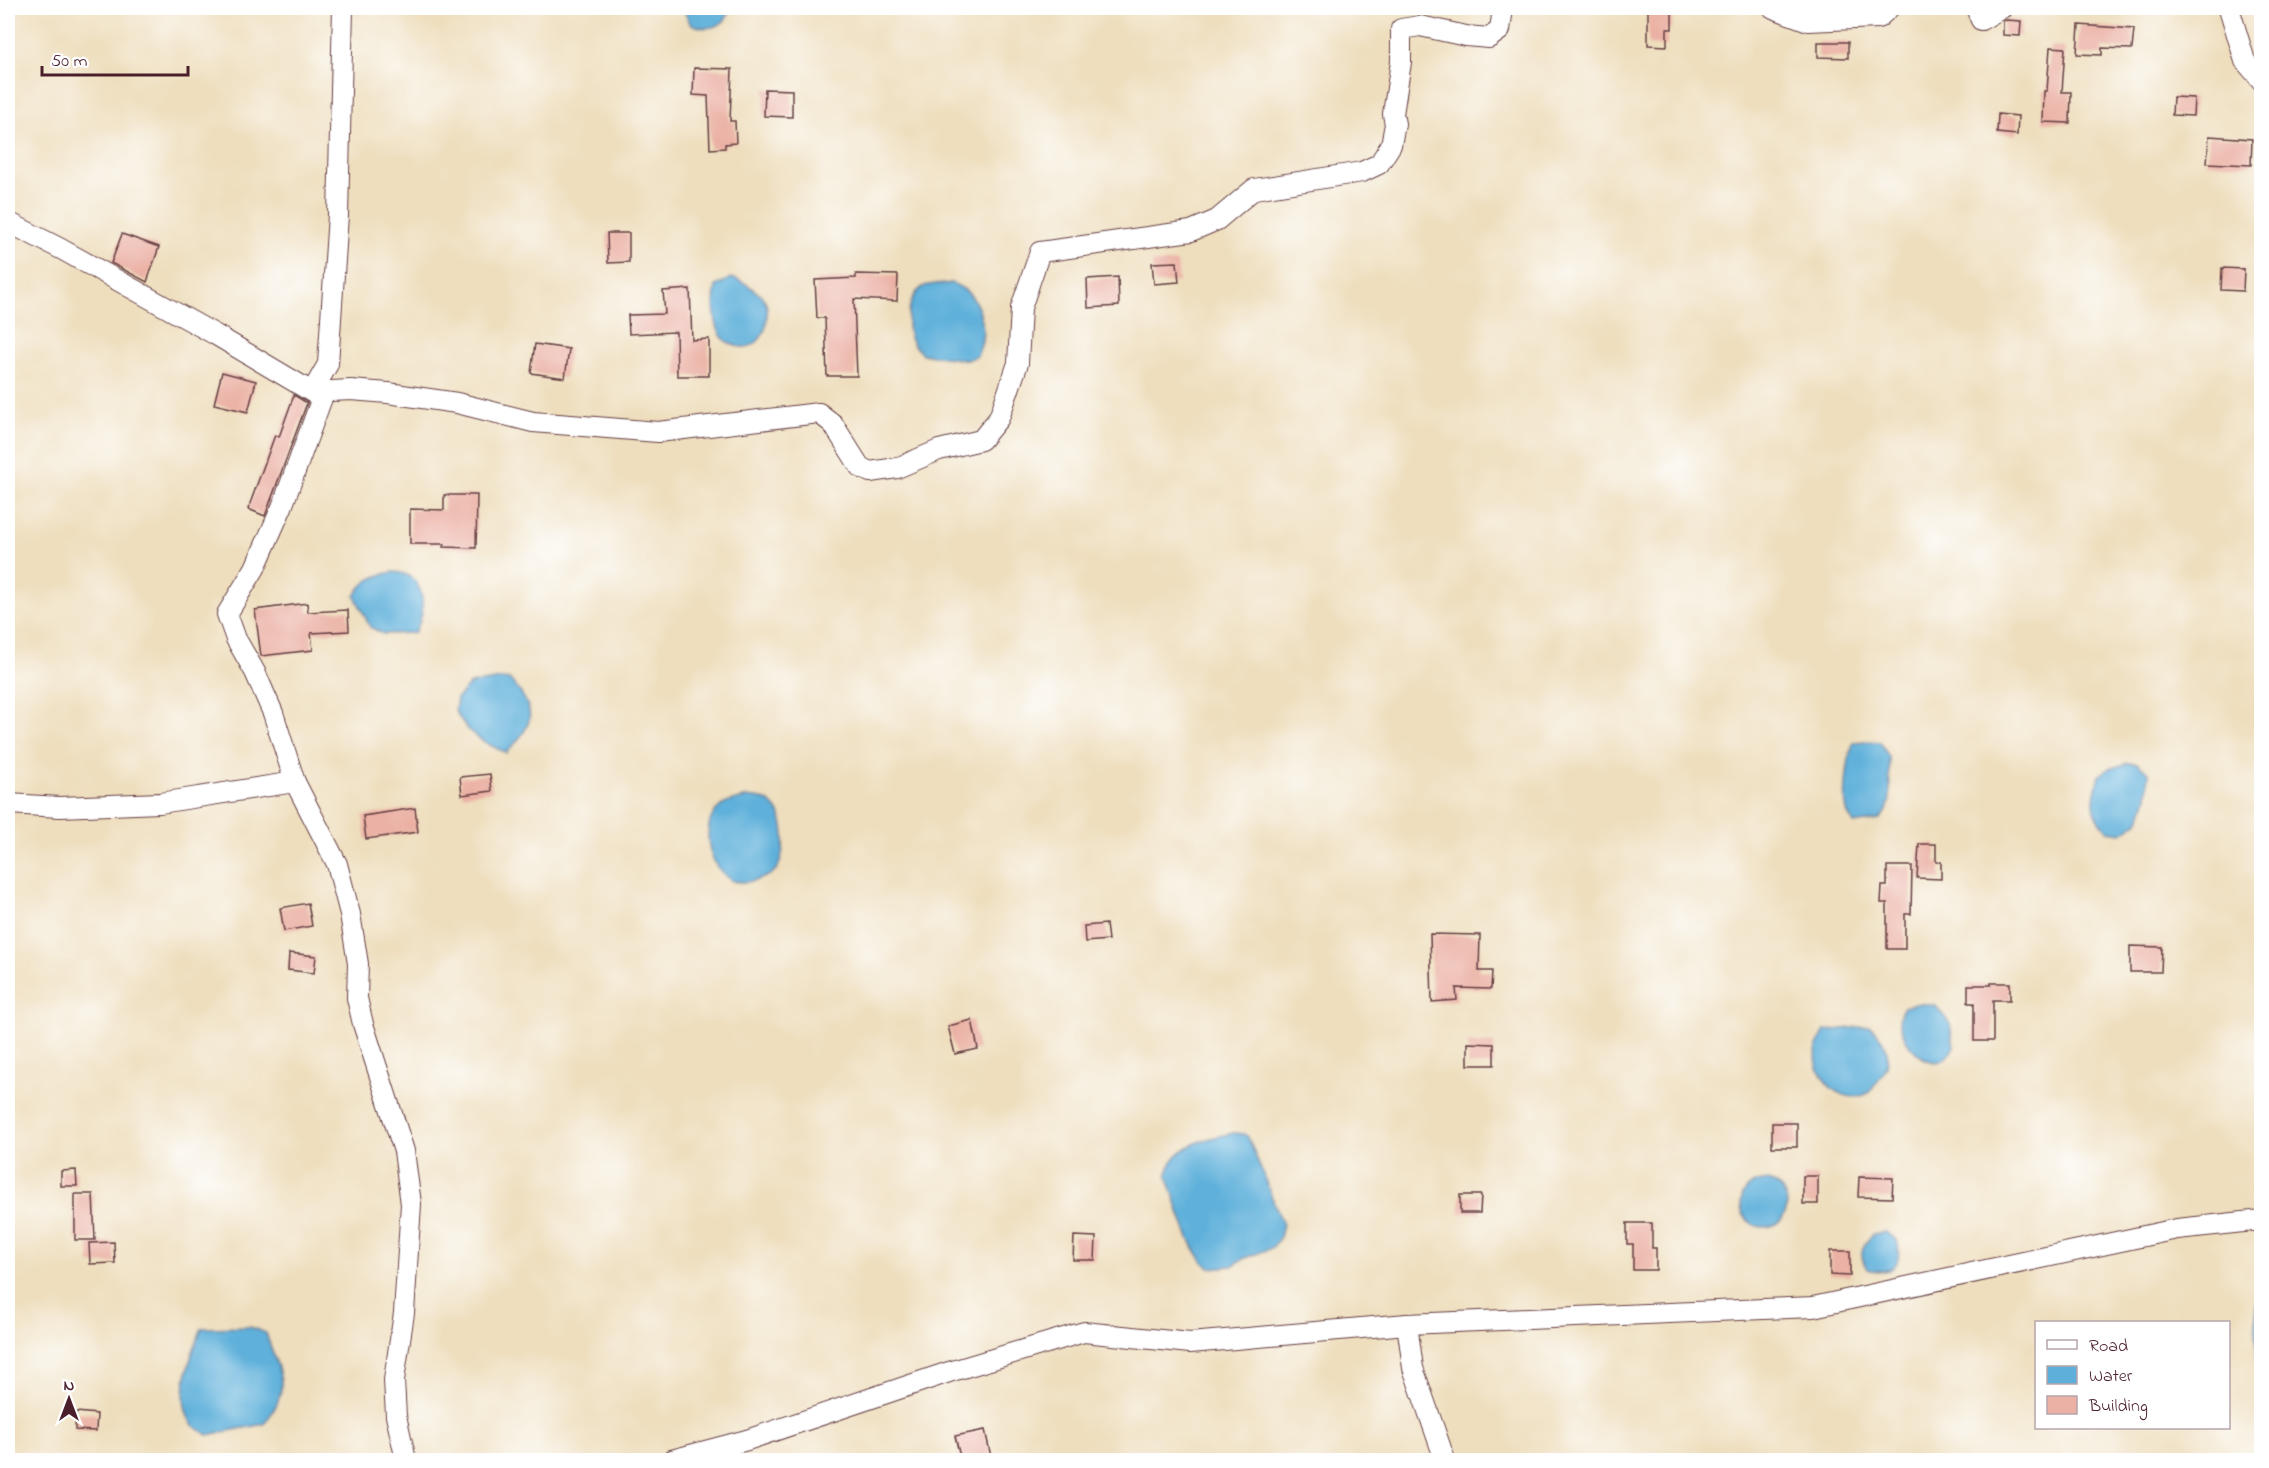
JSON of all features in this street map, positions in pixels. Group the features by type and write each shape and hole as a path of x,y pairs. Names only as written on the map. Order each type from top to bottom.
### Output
{"street":[{"path":"312,392 328,364 338,215 343,8"},
{"path":"312,392 351,390 388,393 458,403 533,422 647,432 819,413 833,424 860,467 870,472 897,468 939,450 981,440 999,418 1018,363 1021,308 1040,252 1191,231 1216,220 1254,189 1362,172 1379,164 1391,145 1395,124 1393,114 1401,62 1401,29 1420,26 1466,36 1490,38 1500,30 1503,8"},
{"path":"1773,8 1808,21 1878,18 1889,8"},
{"path":"1976,8 1981,20 2002,8"},
{"path":"2229,8 2246,62 2262,81"},
{"path":"8,222 216,335 322,398 282,507 255,568 227,614 236,639 255,672 273,713 295,782 337,864 350,914 358,964 357,998 363,1024 404,1152 411,1204 404,1313 394,1380 396,1416 406,1461"},
{"path":"8,804 60,807 160,803 295,782"},
{"path":"672,1461 747,1440 950,1372 1084,1332 1190,1343 1407,1324 1813,1307 2177,1229 2262,1220"},
{"path":"1407,1324 1413,1368 1445,1461"}],"water":[{"path":"683,8 730,8 725,20 720,24 703,27 690,23"},
{"path":"731,278 752,288 766,304 767,318 764,332 756,342 745,347 739,347 725,340 720,334 716,321 714,299 716,286"},
{"path":"951,283 970,295 980,313 981,346 977,356 967,360 922,354 910,337 908,322 913,298 923,287"},
{"path":"393,572 412,578 421,594 422,614 414,633 383,634 370,627 355,596 358,590 371,579"},
{"path":"510,680 526,701 529,710 527,726 523,734 506,753 476,737 455,711 457,698 470,684"},
{"path":"1854,742 1880,742 1889,757 1890,799 1887,811 1879,820 1854,824 1846,805 1848,765"},
{"path":"2128,763 2137,763 2149,772 2147,797 2140,820 2122,833 2108,831 2095,812 2094,799 2099,776 2109,769"},
{"path":"747,797 765,800 776,808 782,821 784,842 776,870 761,879 738,882 727,877 714,862 708,834 712,816 718,809 727,803"},
{"path":"1920,1003 1936,1006 1950,1024 1954,1046 1947,1057 1938,1062 1921,1056 1902,1032 1900,1014 1904,1007"},
{"path":"1870,1026 1885,1045 1886,1067 1868,1093 1854,1097 1844,1095 1828,1085 1822,1077 1816,1058 1818,1044 1825,1031"},
{"path":"1234,1133 1248,1137 1283,1225 1280,1237 1272,1248 1245,1258 1232,1266 1209,1268 1194,1248 1167,1176 1170,1165 1183,1150 1213,1137"},
{"path":"1764,1181 1773,1182 1780,1188 1786,1195 1786,1213 1780,1220 1773,1226 1764,1227 1755,1226 1748,1220 1742,1213 1741,1204 1742,1195 1748,1188 1755,1182"},
{"path":"1886,1232 1897,1240 1897,1263 1889,1270 1867,1269 1862,1259 1863,1247 1873,1234"},
{"path":"2261,1290 2261,1367 2257,1363 2256,1300"},
{"path":"250,1327 266,1333 281,1379 279,1399 264,1424 208,1435 192,1424 184,1402 189,1363 202,1328"}],"building":[{"path":"1648,8 1672,8 1672,29 1667,29 1667,46 1648,45"},
{"path":"2003,21 2021,21 2020,36 2003,35"},
{"path":"2079,25 2134,29 2132,49 2102,48 2102,55 2077,54"},
{"path":"1818,42 1848,42 1848,58 1818,57"},
{"path":"2050,47 2065,48 2062,92 2071,92 2070,123 2043,122 2044,91 2047,91"},
{"path":"694,68 732,69 730,121 735,121 736,143 725,144 725,148 710,149 708,96 693,95"},
{"path":"765,89 792,90 792,117 764,116"},
{"path":"2173,97 2194,98 2193,116 2172,115"},
{"path":"1998,114 2018,116 2017,135 1997,133"},
{"path":"2209,136 2252,139 2251,165 2207,163"},
{"path":"607,233 629,233 629,262 608,263"},
{"path":"122,234 159,247 147,282 111,263"},
{"path":"1177,262 1179,282 1154,284 1152,263"},
{"path":"2222,268 2244,269 2243,291 2221,290"},
{"path":"856,274 898,275 897,301 854,299 857,376 827,376 825,318 817,318 815,280 856,278"},
{"path":"1118,277 1119,306 1088,308 1087,279"},
{"path":"690,289 692,340 709,339 709,376 677,376 676,332 629,334 628,315 665,314 663,291"},
{"path":"535,344 569,349 565,378 531,373"},
{"path":"222,372 256,381 248,412 214,404"},
{"path":"294,395 307,403 265,516 248,509 275,435 279,437"},
{"path":"444,495 477,495 476,548 443,547 444,544 410,544 410,509 444,510"},
{"path":"307,603 308,612 348,610 349,631 311,633 313,650 261,656 255,610"},
{"path":"490,774 492,791 462,795 460,777"},
{"path":"415,808 418,832 366,839 363,816"},
{"path":"1919,844 1936,844 1936,862 1941,862 1941,879 1917,878"},
{"path":"1887,866 1912,866 1911,914 1905,914 1905,949 1887,949 1887,903 1881,903 1882,886 1887,886"},
{"path":"308,903 312,926 284,931 280,908"},
{"path":"1106,924 1108,940 1085,942 1084,926"},
{"path":"1430,934 1480,935 1479,971 1492,971 1491,989 1456,988 1457,1000 1432,1002"},
{"path":"2130,946 2162,947 2161,972 2130,972"},
{"path":"289,953 316,956 314,973 288,970"},
{"path":"1991,983 2010,983 2010,1000 1993,1000 1993,1041 1974,1041 1974,1003 1968,1003 1968,985 1991,985"},
{"path":"972,1020 978,1049 955,1054 948,1026"},
{"path":"1468,1043 1494,1044 1494,1065 1468,1065"},
{"path":"1772,1123 1797,1123 1797,1147 1772,1147"},
{"path":"76,1170 77,1186 61,1186 61,1171"},
{"path":"1803,1176 1818,1176 1818,1204 1803,1204"},
{"path":"1859,1177 1893,1178 1892,1198 1858,1197"},
{"path":"75,1194 93,1194 95,1240 75,1240"},
{"path":"1460,1195 1481,1195 1480,1213 1460,1213"},
{"path":"1627,1223 1652,1223 1652,1248 1656,1248 1656,1270 1633,1270 1633,1244 1627,1244"},
{"path":"1074,1236 1096,1237 1095,1260 1073,1260"},
{"path":"114,1242 115,1263 90,1264 89,1243"},
{"path":"1830,1251 1850,1251 1850,1276 1830,1275"},
{"path":"76,1412 97,1414 96,1431 75,1430"},
{"path":"985,1430 992,1461 961,1461 955,1436"}]}
